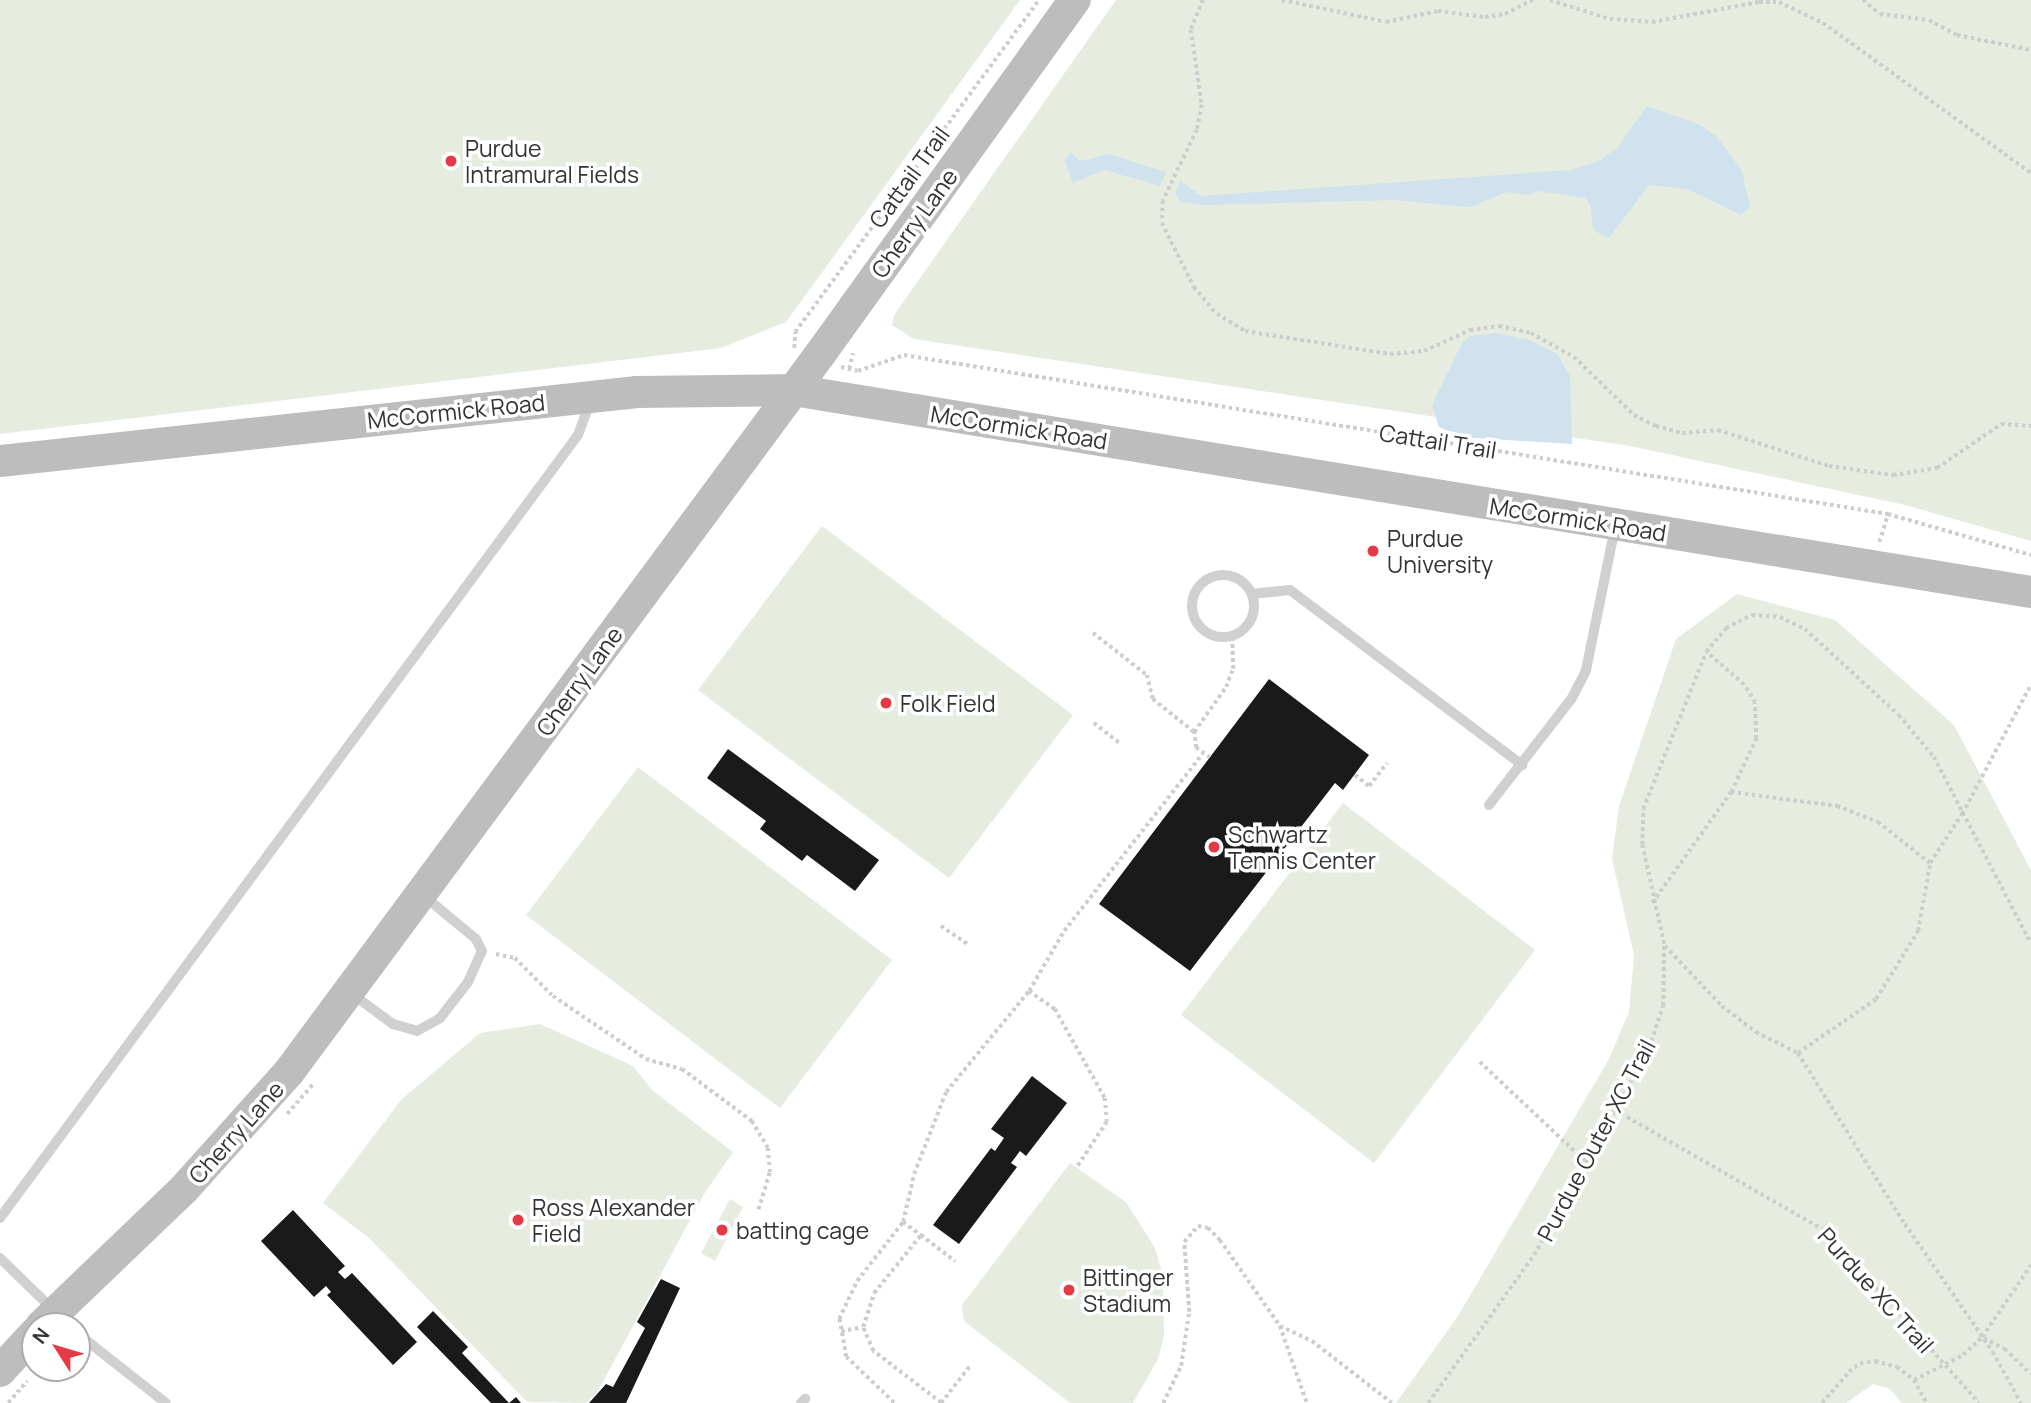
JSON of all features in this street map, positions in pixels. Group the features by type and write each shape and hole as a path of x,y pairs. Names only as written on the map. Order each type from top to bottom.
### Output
{"street":[{"name":"Cherry Lane","path":"62,1312 201,1172 289,1072 350,993 793,390 1075,0"},
{"name":"McCormick Road","path":"0,461 592,396 720,388 793,390 2031,592"},
{"name":"Cherry Lane","path":"0,1371 21,1351"}],"lane":[{"path":"0,1218 578,435 592,396"},
{"path":"1489,805 1522,765 1586,670 1616,526"},
{"path":"1219,575 1239,579 1252,594 1253,615 1232,636 1212,635 1197,623 1195,593 1209,578 1219,575"},
{"path":"1252,594 1290,590 1522,765"},
{"path":"350,993 403,1029 428,1028 468,982 482,951 469,931 422,895"},
{"path":"0,1258 41,1312"},
{"path":"91,1344 166,1403"}],"path":[{"name":"Cattail Trail","path":"800,356 794,350 795,332 1039,0"},
{"path":"1203,0 1191,30 1202,105 1197,130 1163,201 1162,223 1194,287 1217,314 1245,331 1390,354 1424,351 1471,330 1499,326 1531,333 1574,356 1634,415 1656,426 1682,433 1718,430 1829,466 1894,475 1937,468 2001,424 2031,426"},
{"path":"1282,0 1386,22 1438,10 1485,17 1505,14 1533,0"},
{"path":"1550,0 1611,19 1652,22 1779,2 1823,23 2031,173"},
{"path":"1863,0 1880,14 1929,20 1957,35 2031,50"},
{"name":"Cattail Trail","path":"843,368 858,371 891,356 918,357 1888,514 2031,555"},
{"name":"Purdue Outer XC Trail","path":"1428,1403 1534,1255 1649,1048 1663,1006 1664,944 1652,903 1642,845 1643,809 1706,652 1726,628 1752,615 1780,617 1805,629 1918,736 2031,943"},
{"path":"1093,633 1147,675 1153,699 1194,732"},
{"path":"1210,758 1203,754 1193,741 1194,732 1226,687 1233,668 1232,636"},
{"path":"1652,903 1731,792 1756,739 1755,703 1744,685 1706,652"},
{"path":"1798,1053 1876,999 1917,931 1930,863 1962,814 2031,684"},
{"path":"1094,723 1120,743"},
{"path":"894,1403 846,1357 841,1331 843,1303 903,1222 914,1174 947,1092 1029,991 1064,931 1203,754"},
{"path":"1354,775 1369,786 1387,763"},
{"path":"1731,792 1837,806 1878,822 1930,863"},
{"path":"941,926 968,944"},
{"path":"1664,944 1722,1006 1756,1032 1798,1053 1982,1337 2021,1403"},
{"path":"482,951 515,958 553,996 646,1059 681,1069 752,1121 768,1148 769,1173 758,1212"},
{"path":"1029,991 1055,1009 1105,1098 1107,1122 1078,1166"},
{"path":"1480,1062 1585,1161"},
{"name":"Purdue XC Trail","path":"1615,1110 1824,1230 1979,1403"},
{"path":"903,1222 955,1261"},
{"path":"1163,1403 1181,1366 1189,1312 1184,1242 1188,1232 1198,1226 1208,1228 1220,1240 1280,1326 1307,1403"},
{"path":"922,1235 874,1293 863,1327 873,1350 941,1403 969,1367"},
{"path":"1914,1380 1944,1365 1982,1337 2031,1265"},
{"path":"1280,1326 1312,1341 1392,1403"},
{"path":"841,1331 863,1327"},
{"path":"1982,1337 2005,1349 2031,1374"},
{"path":"1822,1403 1860,1363 1897,1367 1914,1380 1927,1403"},
{"path":"8,1403 27,1382"}],"shaded area":[{"name":"Purdue Intramural Fields","path":"0,0 1020,0 786,322 721,348 0,434"},
{"path":"1116,0 2031,0 2031,541 1905,505 1630,446 914,339 892,325 894,315"},
{"name":"Folk Field","path":"822,526 1073,715 949,878 698,690"},
{"path":"1737,594 1835,620 1954,725 2031,870 2031,1403 1902,1403 1890,1389 1873,1384 1846,1403 1396,1403 1458,1316 1609,1059 1629,1012 1634,955 1612,859 1619,806 1676,639"},
{"path":"638,767 892,960 780,1108 526,915"},
{"path":"1343,803 1535,950 1374,1163 1181,1015"},
{"name":"Ross Alexander Field","path":"540,1024 633,1066 653,1091 733,1152 704,1194 597,1393 586,1403 527,1402 368,1237 323,1203 401,1100 480,1033"},
{"name":"Bittinger Stadium","path":"1070,1163 1126,1202 1155,1248 1163,1276 1164,1336 1158,1359 1133,1403 1070,1403 964,1321 962,1305"},
{"name":"batting cage","path":"730,1199 743,1207 715,1261 701,1253"}],"water":[{"path":"1647,106 1698,124 1717,137 1742,171 1750,207 1741,215 1687,189 1649,185 1609,238 1593,230 1591,206 1585,198 1538,191 1530,195 1507,192 1470,207 1394,200 1203,205 1181,202 1175,194 1180,181 1201,196 1571,170 1599,161 1618,147"},
{"path":"1071,152 1080,161 1109,154 1166,172 1160,186 1104,170 1073,183 1065,161"},
{"path":"1496,333 1530,340 1557,354 1570,376 1572,444 1459,437 1439,427 1432,405 1462,343 1470,336"}],"building":[{"name":"Schwartz Tennis Center","path":"1269,679 1369,755 1343,790 1335,783 1190,971 1099,904"},
{"path":"728,749 879,860 855,891 807,855 802,861 760,829 766,821 707,778"},
{"path":"1032,1076 1067,1103 1026,1156 1020,1151 1011,1163 1017,1167 959,1244 933,1225 991,1148 995,1151 1004,1138 991,1129"},
{"path":"293,1210 345,1266 338,1272 345,1279 352,1273 417,1342 393,1365 327,1295 331,1292 326,1286 314,1297 261,1241"},
{"path":"661,1279 680,1288 626,1403 589,1403 606,1384 613,1387 645,1328 637,1322"},
{"path":"433,1311 468,1347 462,1353 509,1403 491,1403 417,1327"},
{"path":"516,1397 521,1403 509,1403"}],"place":[{"name":"Purdue Intramural Fields","path":"451,161"},
{"name":"Purdue University","path":"1373,551"},
{"name":"Folk Field","path":"886,703"},
{"name":"Schwartz Tennis Center","path":"1214,847"},
{"name":"Ross Alexander Field","path":"518,1220"},
{"name":"batting cage","path":"722,1230"},
{"name":"Bittinger Stadium","path":"1069,1290"}]}
